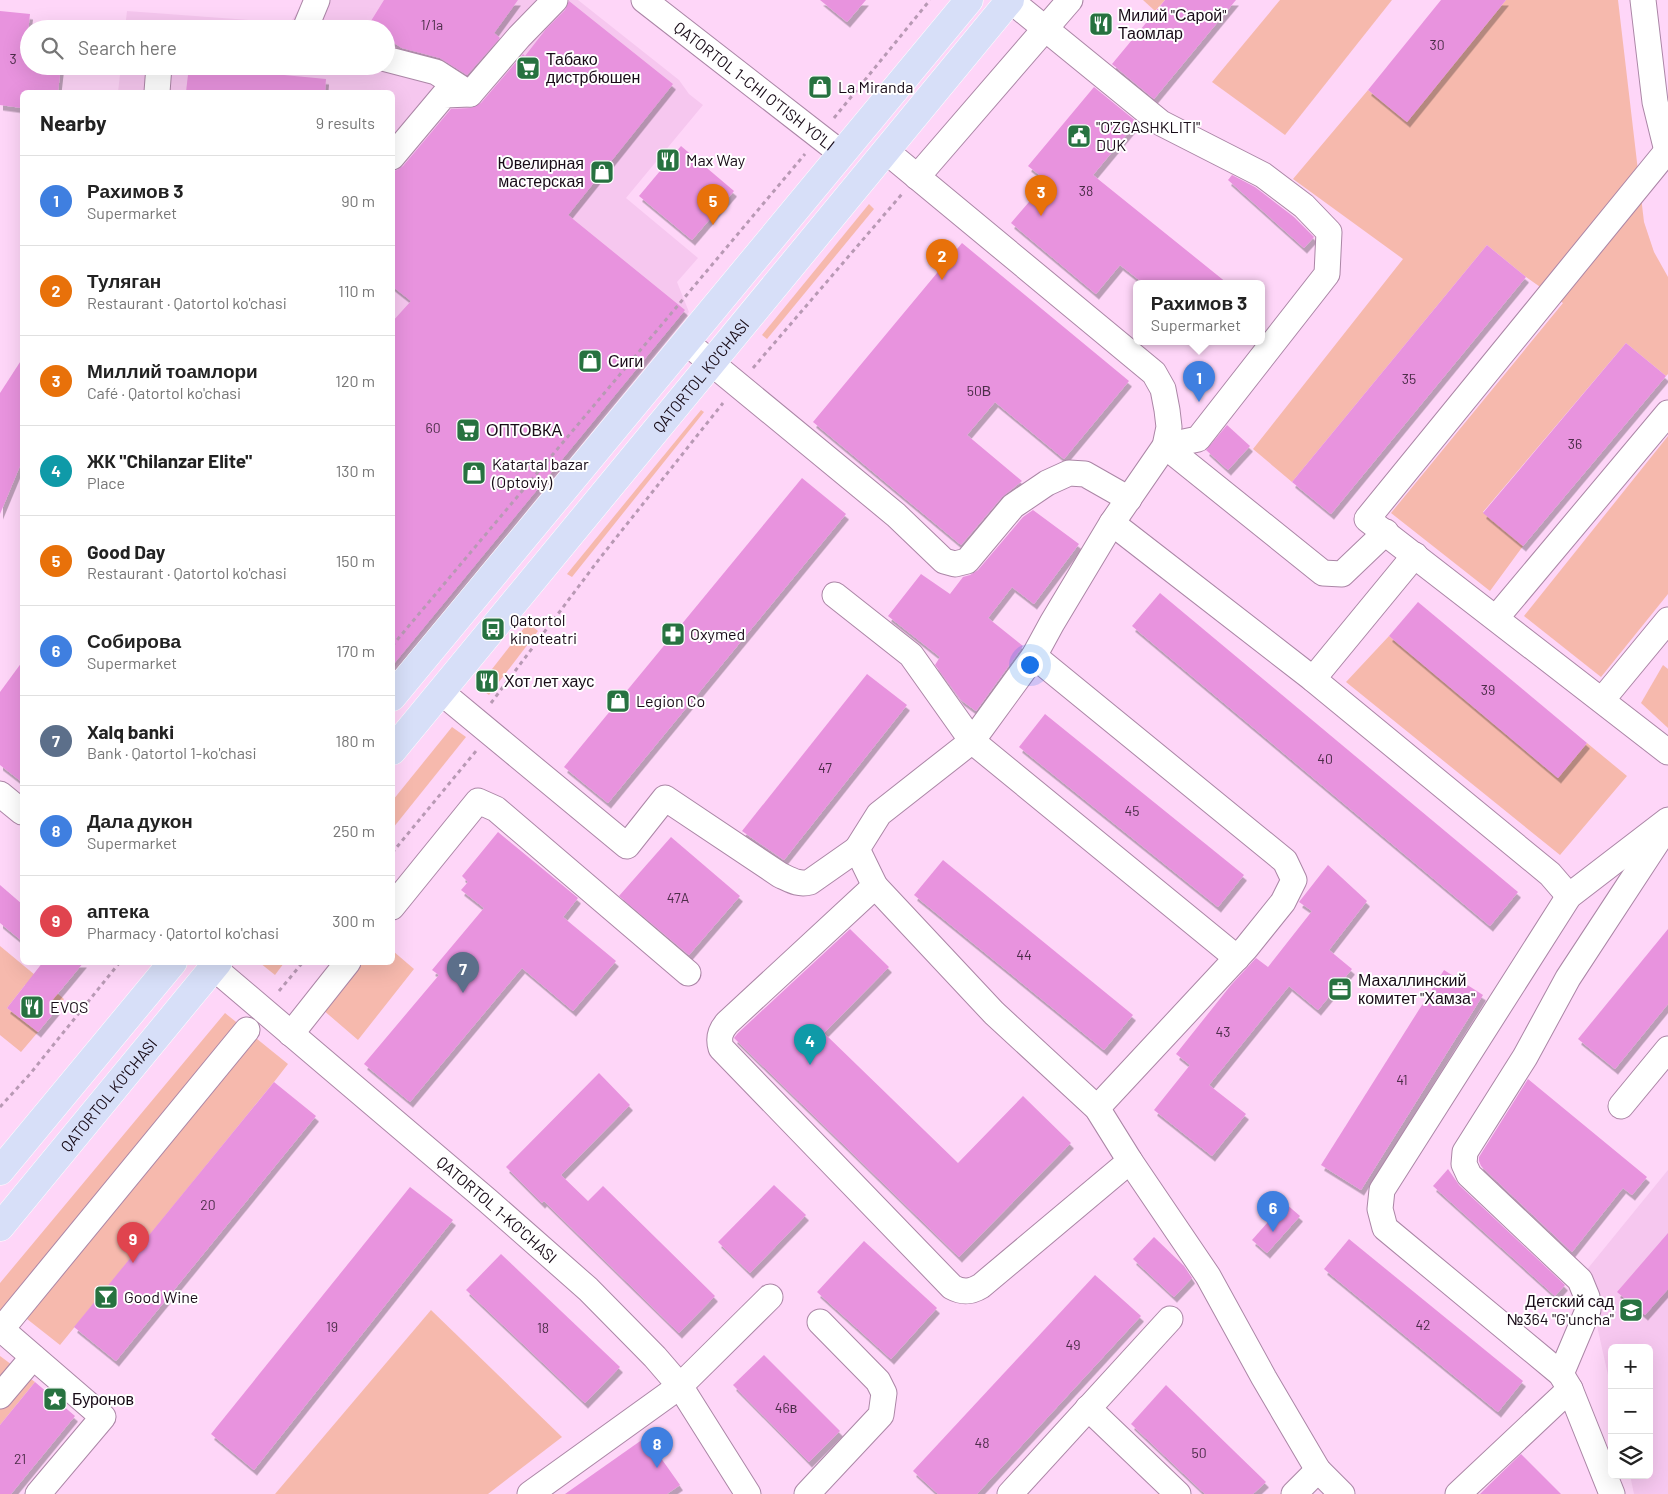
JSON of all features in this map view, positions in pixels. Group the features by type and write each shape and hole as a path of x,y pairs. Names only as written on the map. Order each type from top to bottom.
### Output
{"main road":[{"name":"QATORTOL KO'CHASI","path":"395,693 969,0"},
{"name":"QATORTOL KO'CHASI","path":"395,747 1010,0"},
{"path":"861,130 886,151"},
{"path":"842,154 886,151"},
{"path":"842,154 868,173"},
{"path":"414,671 441,692"},
{"path":"0,1171 170,965"},
{"name":"QATORTOL KO'CHASI","path":"0,1227 212,965"}],"street":[{"path":"309,20 317,0"},
{"path":"395,153 444,95 470,94 519,37 555,0"},
{"name":"QATORTOL 1-CHI O'TISH YO'LI","path":"644,0 842,154"},
{"path":"1010,0 1161,123 1263,175 1304,206 1329,232 1327,274 1198,439 1165,446"},
{"path":"917,177 1070,0"},
{"path":"1643,0 1655,102 1668,153 1367,519 1668,752"},
{"path":"395,61 436,72 470,94"},
{"path":"157,90 158,75"},
{"path":"441,692 626,846 665,798 780,875 802,884 810,882 857,849 879,814 972,741 1034,656 1112,523 1165,446 1169,427 1167,410 1163,389 1154,373 886,151"},
{"path":"686,342 896,515 944,561 955,564 967,561 1013,506 1047,483 1069,473 1085,474 1128,499"},
{"path":"1496,618 1668,413"},
{"path":"1165,446 1323,573 1342,574 1386,532"},
{"path":"1112,523 1313,679 1550,874 1569,896"},
{"path":"1313,679 1415,555"},
{"path":"835,595 911,655 972,741 1237,958"},
{"path":"1602,700 1668,620"},
{"path":"1034,656 1285,861 1294,880 1283,902 1237,958 1097,1108"},
{"path":"0,794 20,810"},
{"path":"395,903 478,801 496,809 688,973"},
{"path":"1612,1494 1566,1382 1385,1228 1380,1209 1382,1190 1569,896 1668,820"},
{"path":"1458,1494 1566,1382 1588,1310 1587,1297 1580,1280 1469,1175 1464,1164 1465,1152 1525,1057 1568,978 1668,825"},
{"path":"857,849 875,886 994,1013 1097,1108 1130,1161 1208,1276 1264,1378 1318,1470 1342,1494"},
{"path":"875,886 727,1023 720,1034 721,1048 946,1280 959,1291 966,1292 981,1286 1130,1161"},
{"name":"QATORTOL 1-KO'CHASI","path":"214,965 263,1011 488,1201 588,1289 649,1350 680,1386 748,1494"},
{"path":"291,1034 346,965"},
{"path":"38,1494 103,1417 1,1330 247,1030"},
{"path":"1621,1106 1668,1049"},
{"path":"530,1494 680,1386 770,1297"},
{"path":"1010,1494 1170,1319"},
{"path":"807,1494 881,1415 884,1393 878,1381 820,1322"},
{"path":"0,1396 33,1357"},
{"path":"1088,1408 1178,1494"},
{"path":"1294,1494 1318,1470"}],"path":[{"path":"395,642 820,136 930,0"},
{"path":"395,849 490,733 489,705 640,506 738,385 917,177"},
{"path":"0,1107 30,1074 118,965"},
{"path":"263,1011 301,965"}],"shaded area":[{"name":"Katartal bazar (Optoviy)","path":"305,0 578,0 679,80 689,94 703,105 626,198 698,258 677,282 689,312 395,667 395,90 118,90 120,75 395,75 395,20 292,20"},
{"path":"1143,0 1165,0 1155,11"},
{"path":"1280,0 1392,0 1285,135 1212,82"},
{"path":"1506,0 1618,0 1644,222 1654,252 1668,277 1668,374 1666,376 1626,343 1483,512 1523,546 1490,591 1391,513 1563,303 1526,277 1487,245 1292,482 1253,449 1403,259 1293,179 1368,90 1407,122"},
{"name":"Katartal bazar (Optoviy)","path":"127,11 249,20 126,20"},
{"path":"869,204 874,209 767,339 762,335"},
{"path":"701,410 704,412 572,577 567,574"},
{"path":"1668,436 1668,594 1601,677 1524,616"},
{"path":"528,623 538,631 489,695 478,687"},
{"path":"1389,636 1558,778 1587,743 1627,776 1560,855 1346,682"},
{"path":"1663,665 1668,669 1668,728 1641,703"},
{"path":"452,727 466,737 395,826 395,798"},
{"path":"0,946 20,963 20,965 23,965 64,999 57,1009 25,985 7,1008 38,1032 21,1052 0,1035"},
{"path":"395,953 414,969 358,1040 322,1009 357,965 395,965"},
{"path":"262,965 282,965 275,975"},
{"path":"225,1013 288,1064 60,1345 8,1304 0,1314 0,1283"},
{"name":"Детский сад №364 \"G'uncha\"","path":"1668,1170 1668,1494 1634,1494 1631,1479 1653,1479 1653,1344 1608,1344 1608,1375 1585,1272"},
{"path":"431,1310 562,1437 488,1494 275,1494"},
{"path":"0,1356 35,1382 0,1425"}],"building":[{"path":"384,0 518,0 494,33 500,38 467,75 440,58 402,48 395,44 395,20 372,20"},
{"path":"820,0 866,0 847,22"},
{"path":"1165,0 1236,0 1154,99 1112,64"},
{"path":"1441,0 1506,0 1407,122 1368,90"},
{"name":"Katartal bazar (Optoviy)","path":"569,1 673,84 568,215 685,310 395,662 395,319 411,301 395,288 395,170 403,166 451,109 471,108 481,103 523,54 525,56 546,29 565,10"},
{"path":"0,11 30,14 29,20 20,20 20,75 60,75 58,90 20,90 20,108 0,105"},
{"path":"188,75 284,75 326,79 325,90 186,90"},
{"path":"1094,87 1137,122 1093,175 1223,280 1139,280 1120,265 1096,294 1011,223 1047,181 1028,166"},
{"path":"681,146 734,191 692,240 639,196"},
{"path":"1232,175 1255,187 1294,217 1314,237 1304,248 1228,180"},
{"path":"962,243 1129,381 1064,459 995,402 967,435 1022,481 1002,497 961,545 813,422"},
{"path":"1487,245 1526,277 1331,514 1292,482"},
{"path":"1626,343 1666,376 1523,546 1483,513"},
{"path":"20,362 20,466 0,514 0,393"},
{"path":"1227,425 1250,446 1228,470 1206,450"},
{"path":"802,478 846,514 608,803 564,767"},
{"path":"1033,510 1079,544 1034,604 1012,587 988,618 1023,646 976,711 961,700 935,665 940,657 888,616 921,574 950,594 963,577 978,570 1023,517"},
{"path":"1160,593 1518,892 1490,926 1132,626"},
{"path":"1418,602 1587,743 1558,778 1389,636"},
{"path":"20,665 20,780 0,765 0,692"},
{"path":"867,674 907,705 784,860 742,831"},
{"path":"1045,714 1244,875 1218,907 1019,747"},
{"path":"498,832 578,898 563,917 616,961 573,1011 522,968 410,1102 364,1064 439,975 432,970 484,908 461,890 468,882 462,876"},
{"path":"671,837 740,896 689,955 619,896"},
{"path":"943,860 1133,1015 1104,1050 914,895"},
{"path":"1328,865 1367,901 1329,950 1352,969 1318,1010 1289,986 1209,1085 1246,1114 1212,1156 1154,1110 1190,1065 1176,1054 1231,985 1256,958 1268,967 1312,911 1299,902"},
{"path":"0,885 20,902 20,939 0,923"},
{"path":"850,929 889,967 824,1033 958,1163 1023,1096 1071,1143 959,1257 734,1038"},
{"path":"1668,929 1668,1004 1615,1069 1578,1039"},
{"path":"41,965 82,965 50,1003 57,1009 38,1032 7,1008"},
{"path":"1444,970 1483,995 1361,1190 1321,1165"},
{"path":"599,1073 630,1105 561,1175 588,1201 603,1186 715,1296 679,1333 544,1201 542,1203 506,1167"},
{"path":"1528,1079 1647,1177 1632,1195 1623,1188 1572,1252 1481,1166 1479,1161 1479,1157"},
{"path":"274,1082 316,1116 116,1361 74,1327"},
{"path":"1448,1169 1459,1185 1565,1285 1555,1296 1433,1186"},
{"path":"774,1185 806,1215 750,1273 718,1242"},
{"path":"410,1187 453,1220 254,1470 211,1434"},
{"path":"1285,1203 1300,1216 1267,1253 1252,1240"},
{"path":"1668,1233 1668,1289 1645,1315 1617,1292"},
{"path":"1154,1237 1184,1266 1192,1278 1174,1297 1133,1259"},
{"path":"1349,1239 1523,1381 1498,1412 1324,1269"},
{"path":"864,1241 937,1308 891,1359 817,1292"},
{"path":"501,1254 620,1367 585,1403 466,1290"},
{"path":"1095,1275 1141,1316 977,1494 938,1494 913,1471"},
{"path":"764,1355 840,1431 809,1462 733,1385"},
{"path":"35,1382 75,1416 11,1494 0,1494 0,1425"},
{"path":"1166,1385 1266,1482 1253,1494 1205,1494 1131,1424"},
{"path":"646,1437 680,1485 667,1494 565,1494"},
{"path":"1521,1454 1561,1494 1480,1494 1490,1484"}],"place":[{"name":"Милий \"Сарой\" Таомлар","path":"1101,24"},
{"name":"Табако дистрбюшен","path":"528,68"},
{"name":"La Miranda","path":"820,87"},
{"name":"\"O'ZGASHKLITI\" DUK","path":"1079,136"},
{"name":"Max Way","path":"668,160"},
{"name":"Ювелирная мастерская","path":"602,172"},
{"name":"Миллий тоамлори","path":"1041,216"},
{"name":"Good Day","path":"713,225"},
{"name":"Туляган","path":"942,280"},
{"name":"Сиги","path":"590,361"},
{"name":"Рахимов 3","path":"1199,402"},
{"name":"ОПТОВКА","path":"468,430"},
{"name":"Katartal bazar (Optoviy)","path":"474,473"},
{"name":"Qatortol kinoteatri","path":"493,629"},
{"name":"Oxymed","path":"673,634"},
{"name":"Хот лет хаус","path":"487,681"},
{"name":"Legion Co","path":"618,701"},
{"name":"Махаллинский комитет \"Хамза\"","path":"1340,989"},
{"name":"Xalq banki","path":"463,993"},
{"name":"EVOS","path":"32,1007"},
{"name":"ЖК \"Chilanzar Elite\"","path":"810,1065"},
{"name":"Собирова","path":"1273,1232"},
{"name":"аптека","path":"133,1263"},
{"name":"Good Wine","path":"106,1297"},
{"name":"Детский сад №364 \"G'uncha\"","path":"1631,1310"},
{"name":"Буронов","path":"55,1399"},
{"name":"Дала дукон","path":"657,1468"}]}
